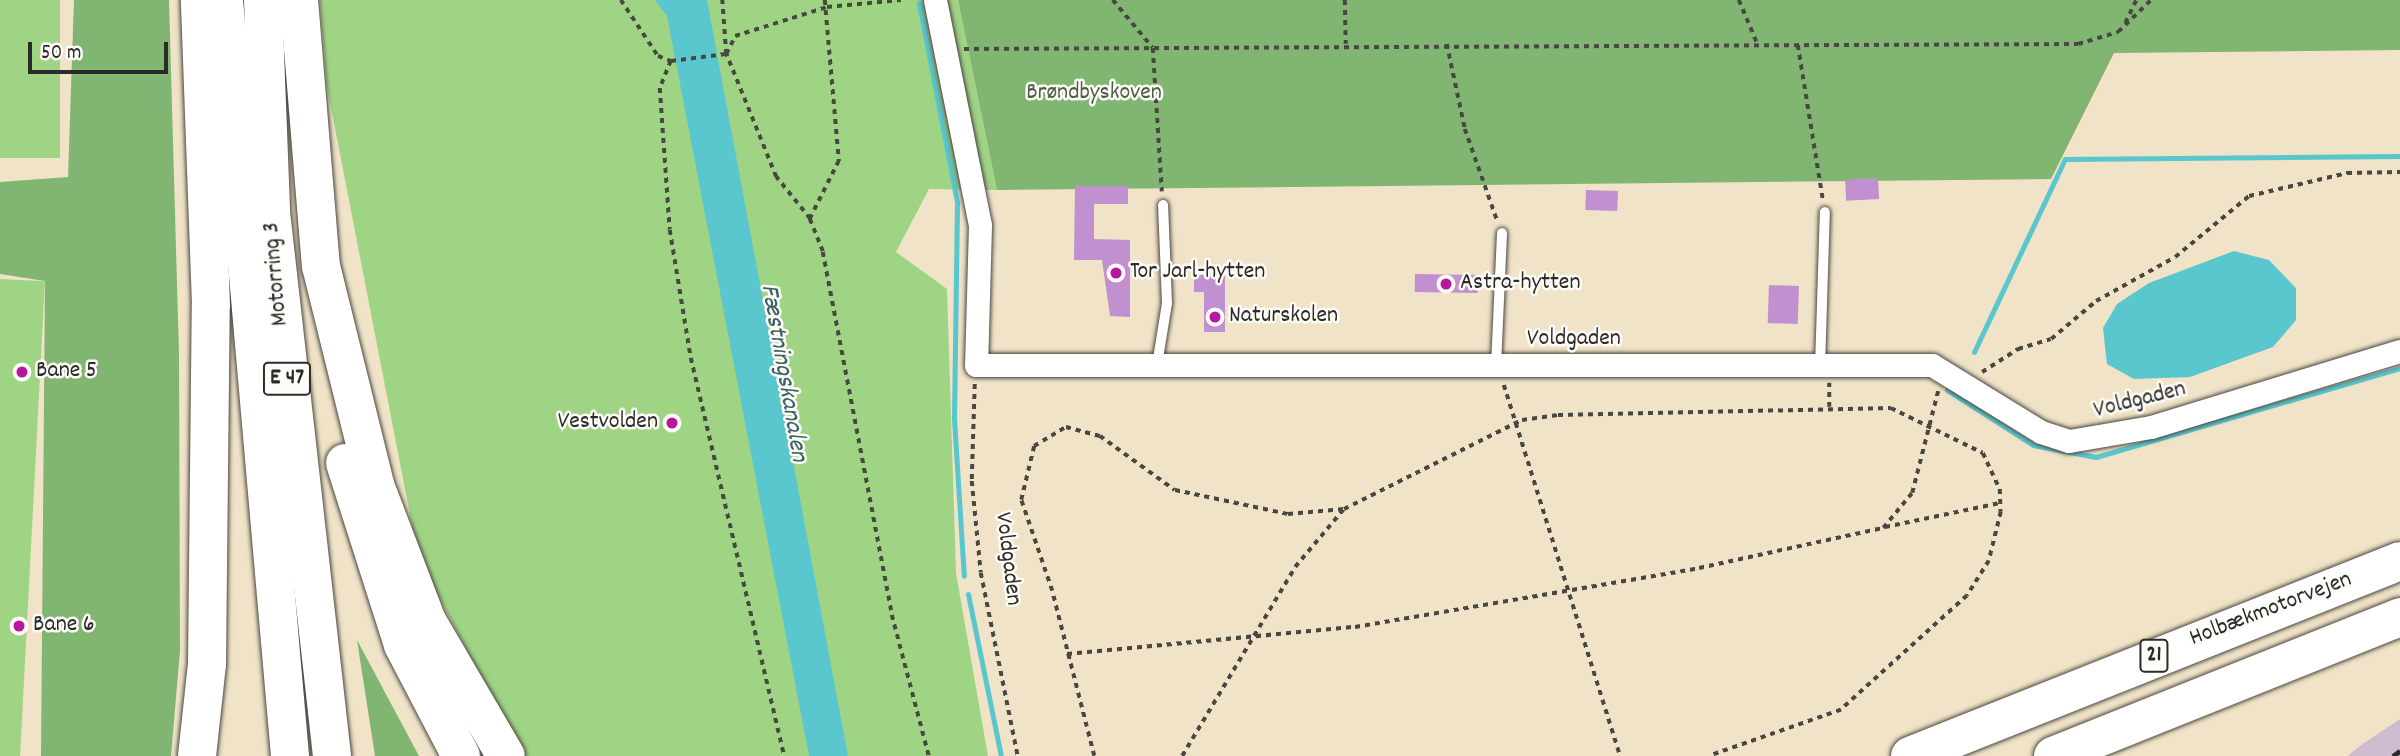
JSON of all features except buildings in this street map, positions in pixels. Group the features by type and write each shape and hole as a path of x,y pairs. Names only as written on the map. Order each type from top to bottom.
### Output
{"highway":[{"path":"197,756 208,664 211,305 200,0"},
{"name":"Motorring 3","path":"225,0 290,756"},
{"name":"Motorring 3","path":"263,0 271,212 332,756"},
{"path":"278,0 321,367 362,531 389,607 461,756"},
{"path":"299,0 321,266 375,485 427,621 506,756"},
{"name":"Holbækmotorvejen","path":"1910,756 2400,561"},
{"name":"21","path":"2053,756 2400,617"}],"street":[{"path":"935,0 980,225 976,365"},
{"name":"Voldgaden","path":"976,365 1932,365 2041,432 2069,441 2102,440 2400,351"}],"lane":[{"path":"1157,365 1167,303 1163,205"},
{"path":"1820,367 1825,212"},
{"name":"Voldgaden","path":"1498,366 1502,233"}],"path":[{"path":"621,0 658,56 671,61 717,52 726,54"},
{"path":"722,0 726,54 776,177 810,219 823,252 892,615 929,756"},
{"path":"810,219 839,161 825,0"},
{"path":"726,54 735,36 827,7 901,0"},
{"path":"1113,0 1153,48 1163,205"},
{"path":"1345,0 1346,44"},
{"path":"1739,0 1758,45"},
{"path":"2124,25 2136,0"},
{"path":"945,50 1346,44 2078,44 2104,39 2151,0"},
{"path":"1447,44 1465,129 1502,233"},
{"path":"1798,44 1825,212"},
{"path":"671,61 660,88 681,294 784,756"},
{"path":"1883,528 1912,494 1928,422 1939,389 1990,364 2052,339 2096,301 2175,257 2249,195 2347,173 2400,172"},
{"name":"Voldgaden","path":"976,365 972,481 981,573 1018,756"},
{"path":"1498,366 1565,590 1620,756"},
{"path":"1094,756 1021,500 1034,446 1055,430 1080,427 1100,436 1175,490 1203,501 1288,514 1344,509 1515,423 1558,415 1711,415 1808,407 1891,408 1928,422 1983,453 2001,502 1999,530 1980,579 1863,696 1806,725 1710,756"},
{"path":"1066,655 1083,648 1255,640 1565,590 1883,528 2001,502"},
{"path":"1182,756 1255,640 1295,567 1344,509"}],"shaded area":[{"path":"2400,719 2400,756 2348,756 2361,745"}],"green space":[{"path":"0,0 60,0 60,158 0,158"},
{"path":"74,0 169,0 179,354 180,651 171,756 41,756 45,281 0,274 0,182 68,177"},
{"name":"Vestvolden","path":"320,0 958,0 997,190 929,189 896,252 947,289 956,573 988,756 521,756 418,556 327,87"},
{"name":"Brøndbyskoven","path":"958,0 2400,0 2400,50 2114,53 2051,179 997,190"},
{"path":"0,279 45,281 20,756 0,756"},
{"path":"357,640 419,756 375,756"}],"water":[{"path":"655,0 707,0 848,756 809,756 667,16"},
{"path":"2234,251 2269,260 2296,288 2296,320 2273,347 2190,377 2134,379 2107,364 2103,328 2117,304 2149,283"}],"waterway":[{"path":"919,3 957,203 954,419 964,576"},
{"path":"1974,352 2065,159 2400,156"},
{"path":"1947,390 2033,445 2096,457 2400,368"},
{"path":"968,594 1001,756"}],"railway":[{"path":"2393,756 2400,751"}],"place":[{"name":"Tor Jarl-hytten","path":"1116,273"},
{"name":"Astra-hytten","path":"1446,284"},
{"name":"Naturskolen","path":"1215,317"},
{"name":"Bane 5","path":"22,372"},
{"name":"Vestvolden","path":"672,423"},
{"name":"Bane 6","path":"19,626"}],"water label":[{"name":"Fæstningskanalen","path":"783,373"}]}
